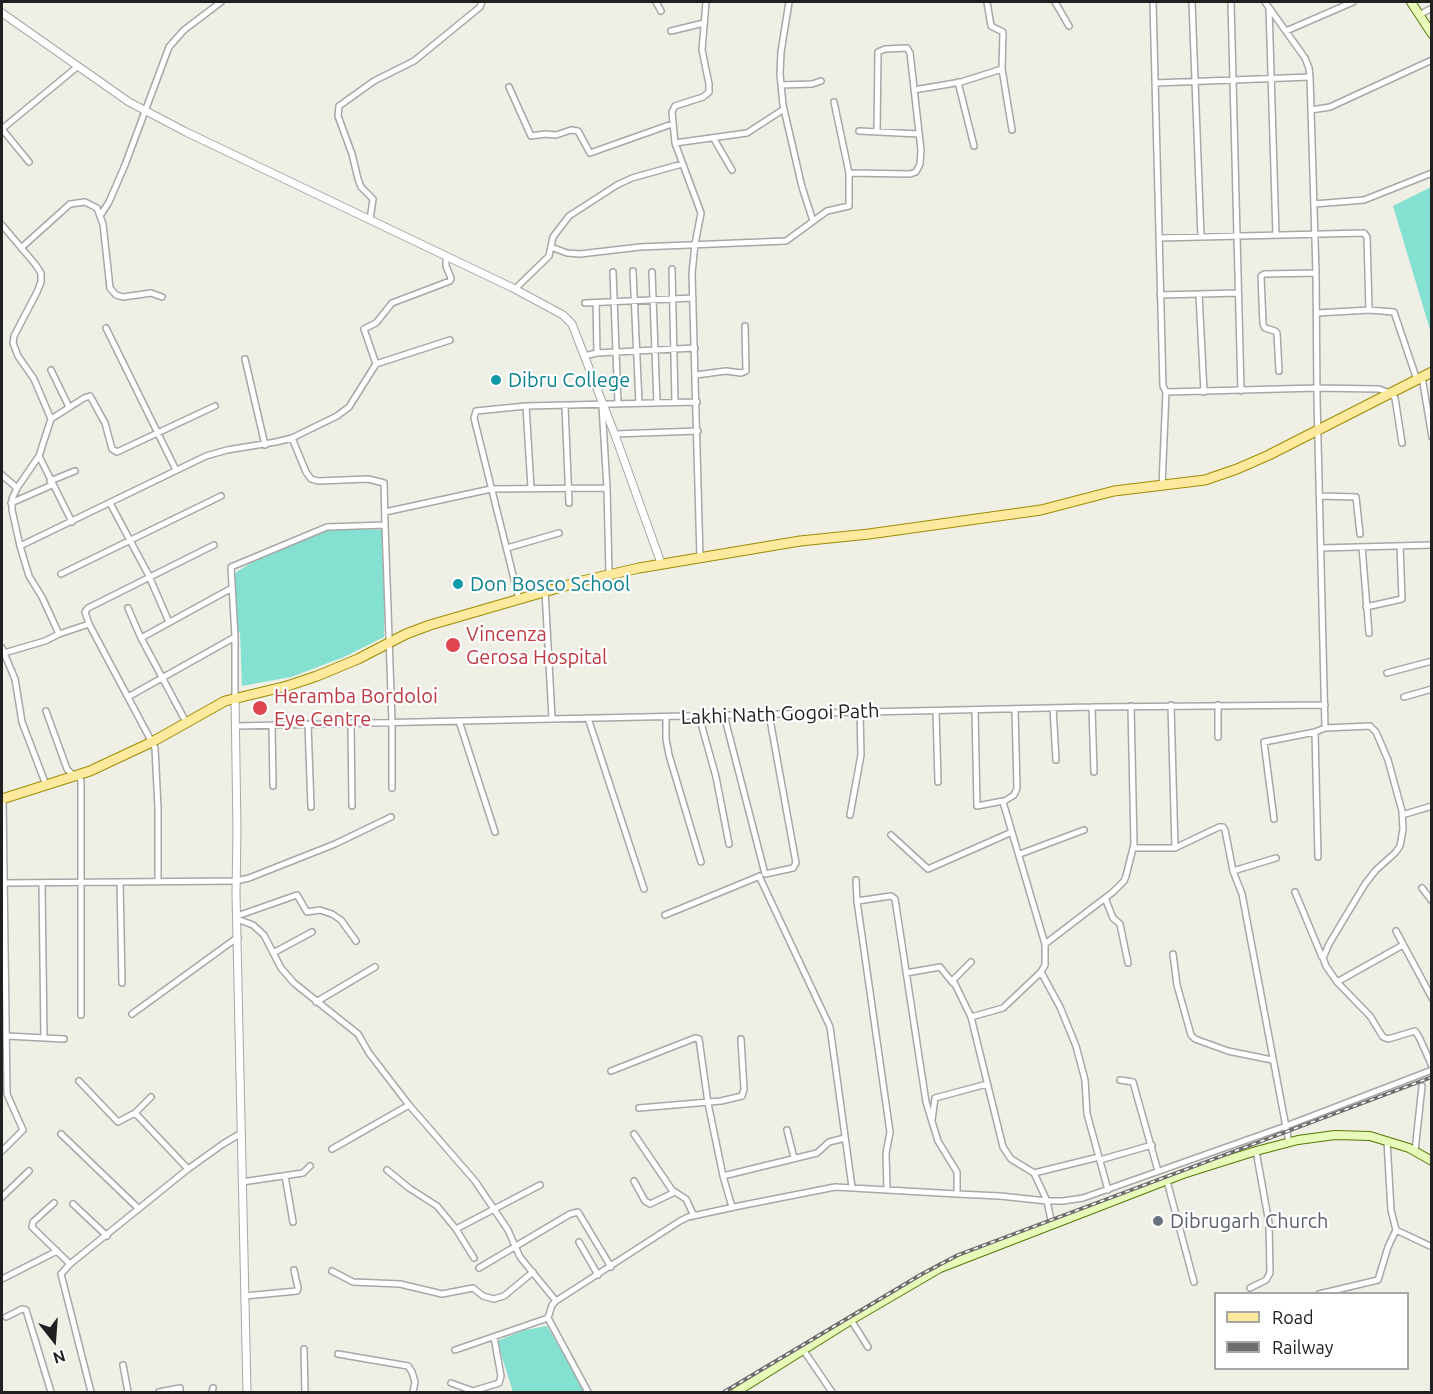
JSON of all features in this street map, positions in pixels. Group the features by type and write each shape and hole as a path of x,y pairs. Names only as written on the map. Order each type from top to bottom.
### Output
{"main road":[{"path":"1411,2 1431,34"},
{"path":"2,799 103,766 152,742 215,705 235,697 305,681 429,625 545,591 661,563 800,541 1041,510 1103,493 1191,483 1221,475 1269,455 1423,376"},
{"path":"736,1392 750,1389 851,1320 940,1268 1167,1181 1256,1151 1316,1137 1355,1135 1387,1141 1414,1151 1431,1161"}],"street":[{"path":"100,216 109,202 169,47 184,30 221,2"},
{"path":"370,220 373,199 361,187 358,179 352,154 338,116 339,106 374,81 414,61 480,7 482,2"},
{"path":"656,2 661,10"},
{"path":"700,558 693,298 695,244 701,213 675,143 672,112 675,106 709,93 702,50 706,2"},
{"path":"789,2 782,52 781,85 784,109 802,187 813,221"},
{"path":"987,2 991,26 1003,32 1002,69 1012,130"},
{"path":"1055,2 1069,26"},
{"path":"1153,2 1163,386 1166,392 1162,486"},
{"path":"1192,2 1201,237"},
{"path":"1231,2 1240,391"},
{"path":"1265,2 1308,63 1310,77 1325,728"},
{"path":"1286,31 1353,2"},
{"path":"1269,8 1276,235"},
{"path":"1419,15 1431,8"},
{"path":"2,13 129,102 515,289 563,315 572,324 615,434 661,563"},
{"path":"671,31 704,22"},
{"path":"849,173 910,174 916,172 920,164 919,134 909,49 905,47 879,51 877,132"},
{"path":"1311,110 1330,107 1431,60"},
{"path":"28,162 2,129 77,67"},
{"path":"914,90 958,82 1002,69"},
{"path":"1155,82 1310,77"},
{"path":"781,85 812,84 820,81"},
{"path":"958,82 974,146"},
{"path":"509,87 531,136 578,131 590,153 672,124"},
{"path":"551,247 567,253 580,254 640,247 786,241 827,212 849,206 849,173 834,102"},
{"path":"675,143 747,134 784,109"},
{"path":"859,131 919,134"},
{"path":"714,139 732,170"},
{"path":"515,289 549,256 554,237 566,219 603,193 632,178 682,164"},
{"path":"1314,204 1364,200 1431,172"},
{"path":"21,248 70,204 86,202 98,208 106,244 110,288 116,295 123,297 151,293 162,297"},
{"path":"2,225 40,273 41,282 14,336 13,343 18,356 34,379 51,419"},
{"path":"1159,238 1361,233 1366,235 1369,310"},
{"path":"376,364 364,329 375,323 392,303 451,280 446,266 446,257"},
{"path":"672,269 675,402"},
{"path":"633,271 639,403"},
{"path":"613,272 618,404"},
{"path":"652,272 657,403"},
{"path":"1279,371 1277,333 1267,329 1263,324 1261,276 1264,274 1316,273"},
{"path":"1199,294 1204,392"},
{"path":"1160,295 1238,294"},
{"path":"585,303 693,298"},
{"path":"596,303 597,354"},
{"path":"1317,313 1369,310 1394,312 1423,376 1431,437"},
{"path":"696,375 729,371 744,373 747,368 746,326"},
{"path":"106,328 176,470"},
{"path":"20,546 218,452 265,445 292,438 345,412 376,364 450,340"},
{"path":"584,356 695,348"},
{"path":"245,359 265,445"},
{"path":"51,370 69,407"},
{"path":"1166,392 1317,388 1379,389 1390,393 1395,398 1402,443"},
{"path":"58,634 42,597 29,576 11,503 17,488 39,456 51,419 90,396 105,423 114,452 215,406"},
{"path":"519,599 474,414 480,410 526,406 697,402"},
{"path":"602,404 609,574"},
{"path":"526,406 531,488"},
{"path":"566,406 569,503"},
{"path":"615,434 698,431"},
{"path":"292,438 311,479 368,479 384,483 392,788"},
{"path":"39,456 72,522"},
{"path":"11,503 75,471"},
{"path":"2,475 17,488"},
{"path":"386,512 491,489 607,488"},
{"path":"61,574 221,496"},
{"path":"1320,496 1356,497 1360,534"},
{"path":"110,503 150,578 170,622"},
{"path":"248,1392 236,881 235,637 231,567 317,530 335,526 385,525"},
{"path":"507,548 559,533"},
{"path":"158,882 156,756 152,742 89,624 85,612 88,608 214,545"},
{"path":"1366,607 1402,599 1400,546"},
{"path":"1321,548 1431,546"},
{"path":"1362,547 1369,633"},
{"path":"141,638 232,588"},
{"path":"545,591 552,718"},
{"path":"128,608 141,638 186,722"},
{"path":"46,785 22,722 15,679 3,651 45,641 58,634 89,624"},
{"path":"128,697 235,637"},
{"path":"1387,673 1431,661"},
{"path":"1404,697 1431,689"},
{"path":"1171,705 1175,848"},
{"name":"Lakhi Nath Gogoi Path","path":"236,726 1171,705 1325,705"},
{"path":"1218,705 1218,737"},
{"path":"1045,944 1124,881 1133,848 1131,706"},
{"path":"1092,707 1094,772"},
{"path":"1053,708 1056,760"},
{"path":"975,710 977,806 1003,801 1014,795 1017,788 1015,710"},
{"path":"46,711 67,769 81,781 81,1015"},
{"path":"850,815 861,754 860,711"},
{"path":"936,711 938,782"},
{"path":"665,915 762,875 793,868 796,863 769,714"},
{"path":"724,715 762,875 830,1027 852,1187"},
{"path":"699,716 716,777 729,844"},
{"path":"666,717 669,755 701,862"},
{"path":"588,718 644,889"},
{"path":"459,721 495,832"},
{"path":"351,723 352,806"},
{"path":"308,724 311,807"},
{"path":"272,725 273,786"},
{"path":"1274,819 1264,742 1325,728 1371,726 1388,760 1402,815 1403,829 1400,846 1365,884 1323,958"},
{"path":"1315,732 1318,857"},
{"path":"2,799 7,1094 23,1130 2,1151"},
{"path":"971,1017 1003,1008 1041,972 1045,965 1045,944 1003,801"},
{"path":"1402,815 1431,806"},
{"path":"3,884 236,881 335,844 391,817"},
{"path":"1133,848 1175,848 1221,826 1225,830 1233,871 1242,894 1289,1143"},
{"path":"1020,854 1084,830"},
{"path":"891,835 928,869 1012,831"},
{"path":"1233,871 1276,858"},
{"path":"856,880 857,901 890,1132 886,1153 887,1189"},
{"path":"120,882 122,983"},
{"path":"42,883 44,1038"},
{"path":"1422,888 1431,901"},
{"path":"588,1392 548,1318 550,1309 556,1300 680,1221 835,1186 1047,1201 1083,1198 1286,1126 1431,1068 1415,1031 1388,1039 1383,1037 1370,1016 1337,982 1326,966 1295,892"},
{"path":"237,917 297,895 307,912 326,912 341,920 356,941"},
{"path":"857,901 894,896 921,1072 932,1125 938,1141 957,1172 957,1194"},
{"path":"1105,898 1113,918 1119,923 1128,963"},
{"path":"237,917 264,935 285,974 316,1002 358,1034 369,1053 409,1105 475,1181 495,1208 520,1257 556,1300"},
{"path":"1396,931 1431,998"},
{"path":"273,953 312,932"},
{"path":"132,1014 238,937"},
{"path":"1337,982 1403,945"},
{"path":"1173,954 1177,985 1191,1035 1195,1040 1210,1046 1272,1060"},
{"path":"954,985 956,977 971,962"},
{"path":"316,1002 375,967"},
{"path":"906,973 942,968 961,993 971,1017 998,1128 1007,1155 1034,1173 1047,1201 1052,1225"},
{"path":"1041,972 1060,1007 1076,1046 1085,1080 1087,1114 1108,1190"},
{"path":"7,1036 64,1040"},
{"path":"611,1071 698,1038 708,1102 732,1208"},
{"path":"639,1108 738,1099 743,1094 741,1039"},
{"path":"1120,1080 1132,1082 1158,1171"},
{"path":"79,1081 118,1122 135,1113 151,1097"},
{"path":"932,1125 935,1098 987,1084"},
{"path":"1414,1151 1422,1086"},
{"path":"332,1149 409,1105"},
{"path":"135,1113 188,1169"},
{"path":"787,1130 794,1158"},
{"path":"61,1134 139,1209"},
{"path":"634,1134 675,1192 686,1200 694,1216"},
{"path":"91,1392 61,1276 62,1271 188,1169 223,1144 242,1135"},
{"path":"723,1176 819,1152 829,1142 845,1138"},
{"path":"1323,1292 1378,1280 1396,1230 1391,1210 1387,1141"},
{"path":"1034,1173 1152,1145"},
{"path":"1250,1288 1266,1280 1270,1274 1269,1223 1256,1151"},
{"path":"242,1182 303,1173 310,1166"},
{"path":"387,1170 437,1206 456,1229 474,1258"},
{"path":"2,1197 29,1171"},
{"path":"285,1176 293,1222"},
{"path":"634,1181 645,1201 650,1204 675,1192"},
{"path":"1167,1181 1194,1282"},
{"path":"456,1229 540,1185"},
{"path":"54,1203 31,1225 70,1264"},
{"path":"73,1204 107,1236"},
{"path":"479,1268 570,1214 578,1212 611,1266"},
{"path":"1396,1230 1431,1247"},
{"path":"579,1242 598,1275"},
{"path":"2,1279 57,1251"},
{"path":"245,1296 297,1291 294,1270"},
{"path":"332,1270 353,1282 400,1284 442,1294 473,1288 483,1296 494,1299 504,1296 533,1272"},
{"path":"6,1317 22,1309 26,1310 51,1392"},
{"path":"455,1350 548,1318"},
{"path":"851,1320 868,1347"},
{"path":"451,1383 473,1390 499,1383 501,1376 494,1337"},
{"path":"304,1349 305,1392"},
{"path":"804,1351 832,1392"},
{"path":"338,1354 408,1366 415,1382 413,1392"},
{"path":"123,1365 128,1392"},
{"path":"159,1392 180,1388 180,1392"}],"shaded area":[{"path":"1431,187 1431,333 1393,206"},
{"path":"330,528 386,530 384,637 344,657 291,677 242,686 240,633 237,630 233,574 256,560"},
{"path":"547,1326 584,1389 583,1392 513,1392 497,1341 525,1330"}],"railway":[{"path":"724,1392 958,1255 1432,1077"}],"place":[{"name":"Dibru College","path":"496,380"},
{"name":"Don Bosco School","path":"458,584"},
{"name":"Vincenza Gerosa Hospital","path":"453,645"},
{"name":"Heramba Bordoloi Eye Centre","path":"260,708"},
{"name":"Dibrugarh Church","path":"1158,1221"}]}
